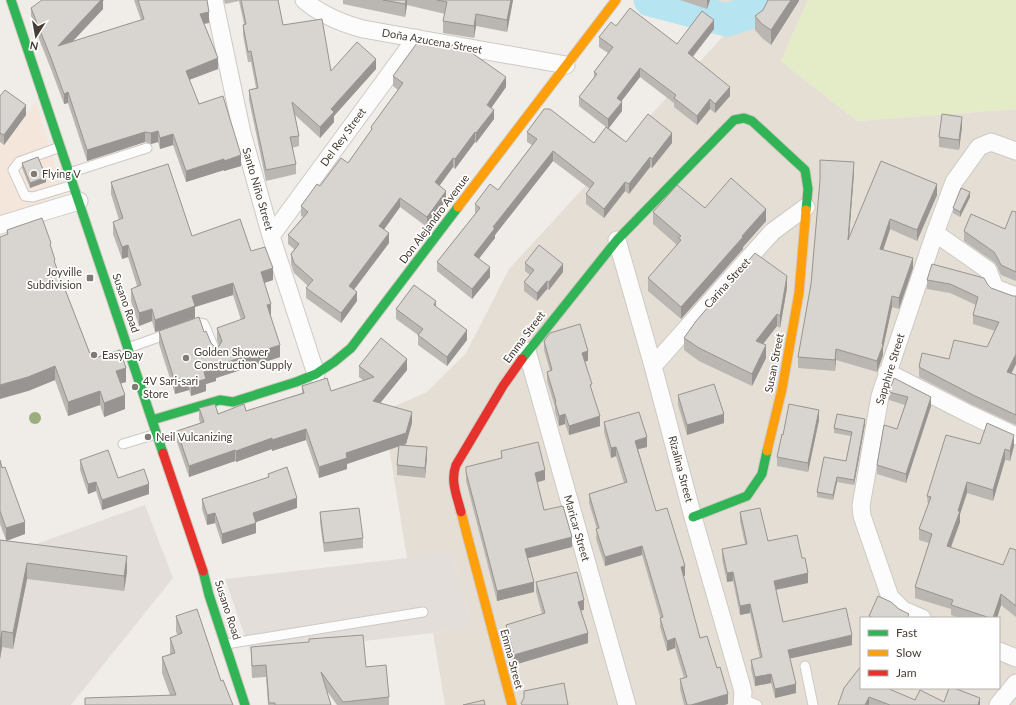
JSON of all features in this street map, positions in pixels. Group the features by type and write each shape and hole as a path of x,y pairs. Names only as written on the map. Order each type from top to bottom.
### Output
{"street":[{"name":"Santo Niño Street","path":"214,0 242,133 271,236 316,374"},
{"name":"Doña Azucena Street","path":"304,0 325,16 341,23 363,29 566,65"},
{"name":"Susano Road","path":"14,1 60,147 152,420 160,433 202,567 209,595 245,705"},
{"name":"Don Alejandro Avenue","path":"152,420 220,400 233,402 296,382 316,374 346,352 366,330 615,2"},
{"name":"Del Rey Street","path":"271,236 416,38"},
{"name":"Emma Street","path":"512,705 453,483 453,473 456,465 503,386 527,351 616,240 734,120 744,118 752,121 805,170"},
{"name":"Sapphire Street","path":"920,617 903,610 890,597 862,516 861,506 879,404 887,372 934,233 954,182 979,147 990,142 1013,150"},
{"name":"Susan Street","path":"693,517 747,496 762,474 782,389 799,293 808,189 805,170"},
{"path":"0,225 79,201"},
{"name":"Carina Street","path":"653,366 772,232 806,207"},
{"path":"934,233 988,270 995,288 1016,296"},
{"name":"Rizalina Street","path":"616,240 653,366 693,517 747,703"},
{"name":"Maricar Street","path":"527,351 627,705"},
{"path":"887,372 1016,436"},
{"path":"224,413 233,402"},
{"path":"1000,651 1016,658"},
{"path":"998,705 1016,683"}],"lane":[{"path":"60,147 18,162 13,170 25,196 33,197 74,185"},
{"path":"70,173 147,148"},
{"path":"128,348 199,323 204,324 216,353"},
{"path":"124,444 160,433"},
{"path":"226,644 423,612"},
{"path":"805,666 813,705"}],"shaded area":[{"path":"674,0 753,0 751,6 734,14"},
{"path":"763,0 808,0 781,61 857,121 1016,109 1016,705 445,705 433,633 472,627 451,549 407,558 383,411 427,392 466,353 509,269 729,30 757,13"},
{"path":"36,101 64,195 0,215 0,146"},
{"path":"145,505 173,578 71,705 0,705 0,557"},
{"path":"451,549 472,627 433,633 251,654 225,579 407,558"}],"green space":[{"path":"808,0 1016,0 1016,109 857,121 781,61"}],"building":[{"path":"42,0 101,0 58,46 144,19 138,0 207,0 209,12 200,14 218,58 186,71 199,104 223,96 241,155 186,171 173,134 160,138 158,131 151,133 145,132 87,150 68,92 64,94 31,8"},
{"path":"241,0 278,0 283,25 322,19 331,71 357,42 376,59 331,109 334,112 320,127 292,102 299,136 290,137 296,164 266,170 249,90 258,88 251,51 248,52 243,25 246,24"},
{"path":"383,0 406,0 405,4"},
{"path":"437,0 511,0 507,20 476,14 474,26 443,21 447,2"},
{"path":"768,0 791,0 771,30 762,24 755,16 763,10"},
{"path":"630,8 677,44 702,11 714,20 688,53 730,87 715,104 710,99 697,116 674,98 676,95 640,68 617,98 622,102 608,119 579,97 597,74 594,72 613,47 599,37 611,22 616,26"},
{"path":"422,40 475,49 472,53 506,77 487,105 494,110 455,159 453,158 435,182 446,191 427,217 400,198 379,226 389,233 349,286 357,292 341,313 306,288 313,280 294,263 291,254 299,244 288,235 308,212 301,206 317,184 320,186 341,158 348,163 372,129 371,127 403,83 393,76 417,43"},
{"path":"5,90 26,105 4,135 0,133 0,96"},
{"path":"544,109 550,109 594,143 606,127 626,142 648,114 672,133 652,159 650,157 629,184 625,182 604,209 586,194 594,183 553,151 493,227 495,228 474,255 490,267 472,289 437,262 480,208 475,204 490,184 498,190 537,139 527,132"},
{"path":"942,114 962,117 959,140 939,137"},
{"name":"Flying V","path":"38,157 46,177 30,183 22,163"},
{"path":"820,160 854,162 848,240 881,161 937,184 917,230 890,219 880,249 913,258 899,298 892,296 883,345 877,361 836,349 835,360 798,357 811,284 820,180"},
{"path":"168,164 192,236 240,219 251,251 265,247 273,268 261,272 271,304 267,305 280,345 215,366 216,369 204,372 206,379 191,383 189,378 175,382 159,331 199,317 204,332 206,331 211,343 215,347 219,346 222,341 217,328 245,318 233,283 192,296 195,306 155,320 152,309 139,313 131,289 141,285 128,245 122,247 113,222 123,218 111,182"},
{"path":"731,178 766,209 681,307 648,278 681,240 678,238 681,236 653,212 677,185 705,208"},
{"path":"961,188 970,192 960,212 953,208"},
{"path":"1012,211 1016,212 1016,272 1001,265 994,252 964,231 971,214 1005,229"},
{"path":"42,218 51,243 54,261 92,359 120,350 126,368 116,371 125,395 104,403 100,391 68,402 55,366 28,377 0,385 0,237 8,234 7,230"},
{"path":"539,245 563,264 549,282 547,281 537,293 524,282 534,270 525,263"},
{"path":"755,253 787,276 780,316 777,314 756,341 766,345 752,374 699,348 684,338 696,321"},
{"path":"932,264 984,278 991,288 1016,296 1016,354 1007,372 1016,375 1016,415 919,367 922,353 949,359 954,340 987,347 999,322 973,315 978,297 950,284 927,280"},
{"path":"414,285 436,301 434,305 467,330 447,357 418,335 423,329 396,309"},
{"path":"580,324 588,351 582,353 600,416 569,426 565,414 559,416 547,372 552,370 544,341 550,333"},
{"path":"381,338 407,359 373,401 412,412 406,433 346,453 347,458 319,467 306,429 272,440 272,438 189,466 177,431 204,422 199,408 215,404 218,414 244,404 246,411 304,393 302,386 327,378 331,391 374,377 359,366"},
{"path":"894,378 931,397 906,474 877,465 884,425 897,429 908,397 889,392"},
{"path":"714,384 724,414 687,425 678,395"},
{"path":"789,404 819,410 808,463 777,457"},
{"path":"639,412 647,437 635,441 656,511 667,508 685,566 681,567 700,638 707,636 717,668 720,667 728,694 691,705 687,705 680,679 687,677 675,638 667,641 660,618 663,617 642,546 605,557 596,529 599,528 589,494 627,482 616,447 611,448 604,422"},
{"path":"837,414 865,419 854,480 837,477 833,495 817,492 824,457 846,461 852,432 834,428"},
{"path":"987,423 1014,435 1010,451 1005,449 993,490 967,482 958,511 960,511 947,546 1003,565 1010,548 1016,550 1016,606 1001,594 993,617 987,617 951,605 953,600 915,587 932,534 919,529 931,497 927,496 946,435 980,444"},
{"path":"538,442 545,470 535,473 544,510 563,506 572,537 525,549 534,582 497,591 466,472 466,467 502,458 501,451"},
{"path":"399,445 427,447 425,468 397,465"},
{"path":"108,450 118,478 144,469 149,484 102,500 96,482 88,484 80,460"},
{"path":"0,460 2,468 5,467 25,522 6,528 0,511"},
{"path":"287,467 297,498 253,513 256,523 222,534 215,513 207,515 202,499 269,477 268,474"},
{"path":"359,508 363,538 324,543 320,512"},
{"path":"760,508 768,541 797,535 802,558 805,558 808,573 774,581 783,622 846,608 852,635 788,650 796,684 775,689 771,674 755,677 751,660 762,657 750,604 740,606 733,572 727,573 722,549 747,544 740,512"},
{"path":"0,540 127,556 124,576 27,563 13,633 2,631 0,643"},
{"path":"577,572 584,600 578,602 588,633 514,655 506,625 545,613 536,582"},
{"path":"878,596 891,602 899,609 909,614 908,617 869,616"},
{"path":"197,609 221,681 223,680 233,705 85,705 85,698 176,695 162,657 175,653 170,638 182,633 176,616"},
{"path":"363,635 366,667 386,665 389,697 343,702 321,672 331,705 275,705 275,703 269,703 266,665 252,666 251,647 309,642 309,639"},
{"path":"860,667 860,689 889,689 915,700 920,690 944,702 949,689 957,689 980,698 978,705 890,705 869,697 865,705 838,705 844,688"},
{"path":"564,683 568,705 522,705 521,703 524,698 524,691"},
{"path":"484,700 485,705 463,705"}],"waterway":[{"path":"650,0 727,20 754,11 759,0"}],"traffic: fast":[{"path":"11,0 163,453"},
{"path":"522,359 617,240 734,120 744,118 752,121 805,170 808,189 806,210"},
{"path":"152,420 220,400 233,402 296,382 316,374 334,362 351,348 458,207"},
{"path":"693,517 747,496 762,474 767,451"},
{"path":"203,571 209,595 245,705"}],"traffic: slow":[{"path":"458,207 616,0"},
{"path":"767,451 782,389 799,293 806,210"},
{"path":"461,512 512,705"}],"traffic: jam":[{"path":"461,512 454,483 454,471 456,465 503,386 522,359"},
{"path":"163,453 203,571"}],"place":[{"name":"Flying V","path":"34,174"},
{"name":"Joyville Subdivision","path":"90,278"},
{"name":"EasyDay","path":"94,355"},
{"name":"Golden Shower Construction Supply","path":"186,358"},
{"name":"4V Sari-sari Store","path":"135,387"},
{"name":"Neil Vulcanizing","path":"148,437"}]}
